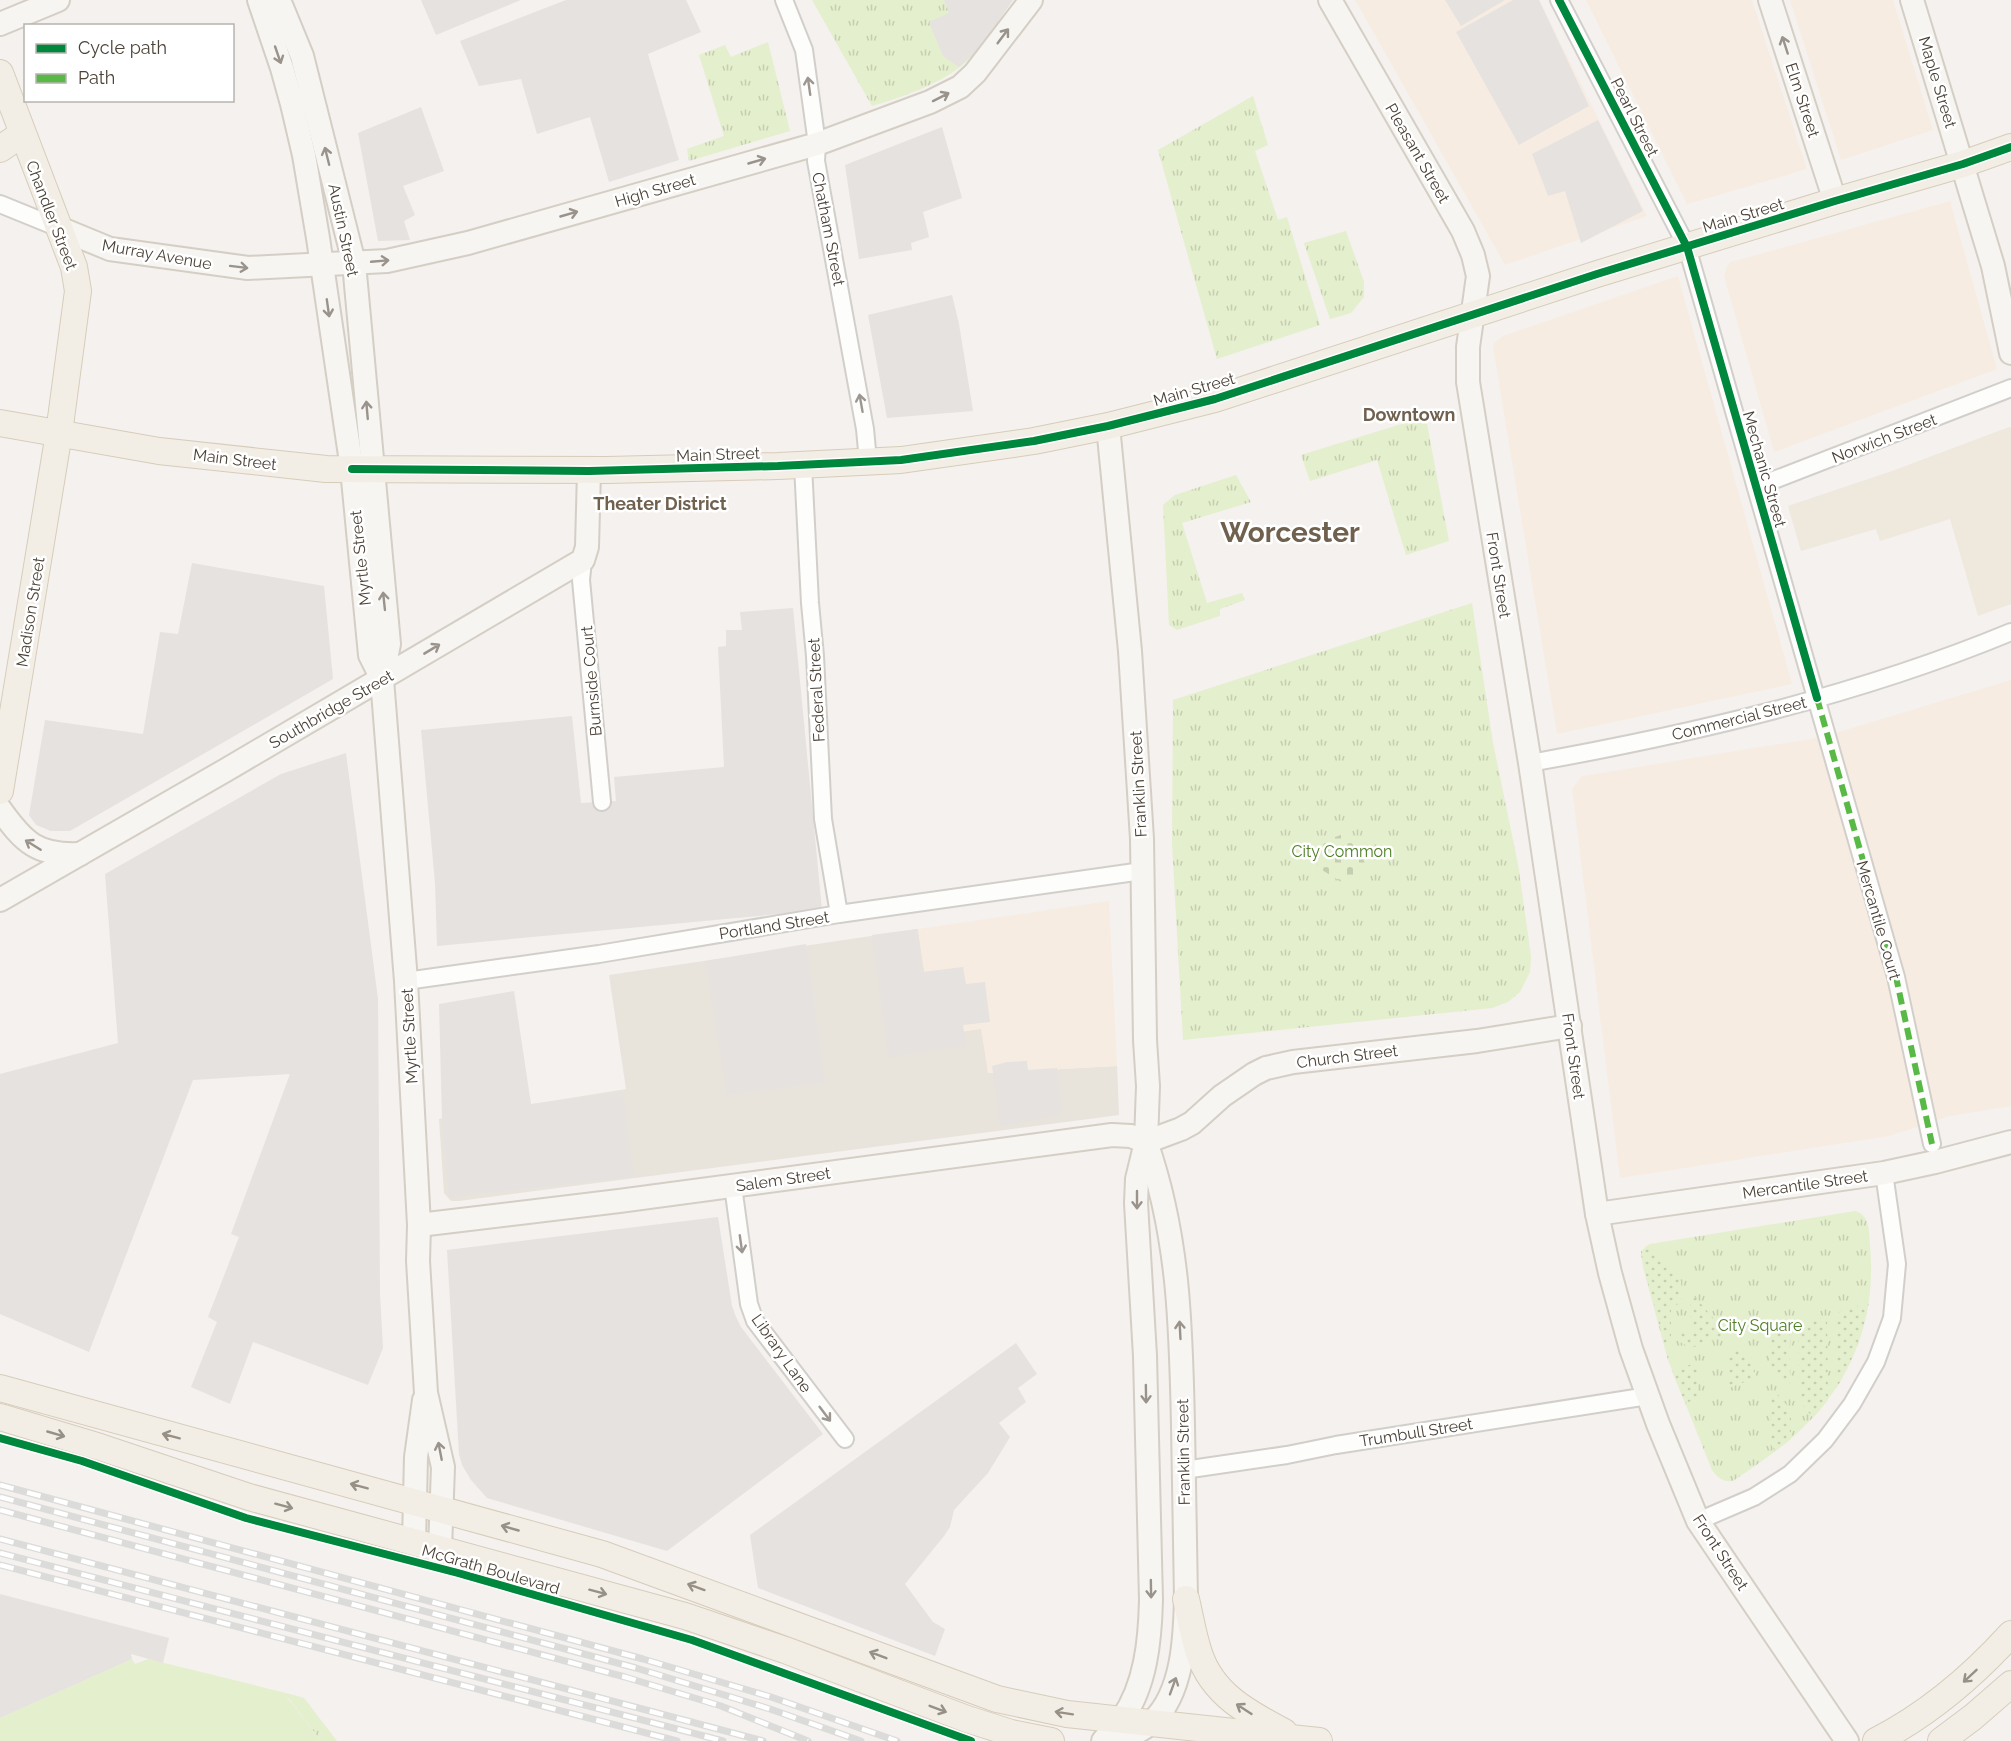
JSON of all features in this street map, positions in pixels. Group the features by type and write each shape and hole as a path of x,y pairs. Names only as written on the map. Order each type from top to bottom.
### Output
{"main road":[{"path":"0,24 58,0"},
{"name":"Austin Street","path":"259,0 282,68 304,155 322,265 362,469"},
{"name":"Austin Street","path":"279,0 302,56 354,263 362,469"},
{"name":"High Street","path":"322,265 387,261 468,243 817,144 930,102 960,87 975,73 1031,0"},
{"name":"Pleasant Street","path":"1330,0 1463,231 1473,255 1478,276 1472,315"},
{"name":"Elm Street","path":"1770,0 1835,201"},
{"name":"Maple Street","path":"1912,0 1993,266"},
{"name":"Chandler Street","path":"0,73 74,267 78,291 59,433"},
{"path":"0,149 22,134"},
{"name":"Main Street","path":"0,423 159,451 312,468 419,471 589,471 900,460 1034,441 1108,426 1215,399 1597,274 1963,164 2011,147"},
{"name":"Murray Avenue","path":"60,228 110,249 171,258 248,268 322,265"},
{"path":"1993,266 2011,303"},
{"path":"1993,266 2011,353"},
{"name":"Front Street","path":"1472,315 1468,347 1468,382 1530,763 1597,1214 1610,1273 1631,1348 1648,1396 1698,1521 1847,1741"},
{"name":"Franklin Street","path":"1103,1741 1121,1730 1138,1684 1150,1634 1151,1600 1145,1356 1136,1203 1137,1179 1146,1142 1148,1086 1145,1040 1142,839 1133,698 1108,426"},
{"name":"Madison Street","path":"0,791 3,749 59,433"},
{"name":"Myrtle Street","path":"362,469 370,656 382,679 406,981 426,1393 443,1467 440,1549"},
{"path":"583,560 587,547 589,471"},
{"name":"Southbridge Street","path":"0,900 583,560"},
{"path":"0,809 23,839 34,847 62,855 80,854"},
{"name":"Church Street","path":"1146,1142 1192,1123 1241,1082 1266,1068 1293,1062 1477,1041 1570,1026"},
{"name":"Salem Street","path":"418,1225 733,1186 1112,1135 1131,1136 1146,1142"},
{"name":"Franklin Street","path":"1146,1142 1166,1206 1178,1294 1182,1357 1186,1599 1181,1661 1169,1698 1152,1722"},
{"name":"Mercantile Street","path":"1597,1214 1884,1173 2011,1142"},
{"path":"0,1388 602,1554 997,1699 1067,1714 1121,1730 1152,1722 1307,1739"},
{"name":"Myrtle Street","path":"414,1542 417,1446 426,1393"},
{"name":"McGrath Boulevard","path":"0,1418 100,1447 249,1497 686,1616 785,1650 967,1719 1011,1733 1051,1741"},
{"path":"1186,1599 1198,1652 1216,1686 1235,1704 1255,1717 1307,1739"},
{"path":"1876,1741 1928,1710 1960,1685 2011,1634"},
{"path":"1941,1741 2011,1684"}],"street":[{"name":"Chatham Street","path":"784,0 804,50 817,144 816,161 865,429 868,461"},
{"name":"Pearl Street","path":"1559,0 1687,247"},
{"name":"Murray Avenue","path":"0,204 60,228"},
{"name":"Mechanic Street","path":"1687,247 1817,698"},
{"name":"Norwich Street","path":"1756,487 2011,388"},
{"name":"Federal Street","path":"803,465 823,819 839,914"},
{"name":"Burnside Court","path":"583,560 581,580 602,802"},
{"name":"Commercial Street","path":"1530,763 1634,744 1817,698 1910,671 2011,632"},
{"name":"Mercantile Court","path":"1817,698 1896,977 1932,1144"},
{"name":"Portland Street","path":"406,981 607,953 839,914 1142,872"},
{"path":"1698,1521 1754,1497 1790,1474 1825,1440 1852,1404 1876,1362 1892,1318 1897,1264 1884,1173"},
{"name":"Library Lane","path":"733,1186 749,1304 755,1321 845,1439"},
{"name":"Trumbull Street","path":"1184,1470 1648,1396"}],"shaded area":[{"path":"421,0 521,0 436,35"},
{"path":"566,0 686,0 701,32 648,54 679,160 609,182 590,117 537,134 521,79 479,86 460,41"},
{"path":"944,0 1013,0 977,51 959,67 943,56 929,22 949,13"},
{"path":"1355,0 1539,0 1647,216 1505,265"},
{"path":"1445,0 1505,0 1461,26"},
{"path":"1513,0 1539,0 1589,106 1519,145 1456,32"},
{"path":"1586,0 1752,0 1807,169 1687,204"},
{"path":"1790,0 1893,0 1933,130 1841,160"},
{"path":"421,107 444,171 403,186 415,215 404,221 410,240 378,241 358,133"},
{"path":"1598,120 1643,211 1581,243 1565,191 1548,196 1532,154"},
{"path":"942,127 962,198 923,212 929,237 911,243 912,250 859,259 845,165"},
{"path":"1950,201 1997,369 1774,452 1724,276 1727,266 1731,262"},
{"path":"1678,276 1792,684 1557,734 1494,343 1503,336"},
{"path":"952,295 973,411 887,418 868,315"},
{"path":"2011,428 2011,604 1978,616 1950,519 1880,541 1876,529 1801,551 1788,506 1892,471"},
{"path":"192,563 324,586 333,679 70,831 51,831 36,825 29,815 45,720 143,734 160,632 178,634"},
{"path":"793,608 822,910 437,946 435,883 421,730 572,716 581,803 616,801 614,777 724,767 718,647 726,646 726,630 742,630 740,612"},
{"path":"2011,680 2011,1106 1950,1116 1889,1136 1620,1178 1572,789 1582,776 1822,737"},
{"path":"346,753 378,999 380,1294 383,1348 368,1385 253,1342 230,1404 191,1387 217,1322 208,1317 239,1237 231,1234 290,1074 193,1080 89,1352 0,1314 0,1074 118,1043 105,874 281,774"},
{"path":"1109,901 1117,1066 988,1073 981,1029 934,1036 918,929"},
{"path":"917,929 922,972 963,967 966,984 985,982 990,1022 963,1025 966,1045 889,1057 872,935"},
{"path":"918,929 934,1036 982,1028 988,1073 1117,1066 1119,1115 459,1201 451,1201 444,1193 439,1119 626,1089 609,975"},
{"path":"806,944 825,1082 727,1095 706,961"},
{"path":"514,991 531,1104 623,1092 633,1177 449,1197 442,1119 439,1004"},
{"path":"1027,1061 1028,1070 1057,1068 1062,1114 1001,1127 992,1066 1007,1062"},
{"path":"718,1217 732,1306 736,1317 741,1327 823,1434 667,1551 487,1498 471,1480 462,1465 459,1454 447,1250"},
{"path":"1016,1343 1037,1374 1018,1388 1026,1402 999,1423 1010,1437 988,1473 954,1510 950,1527 944,1536 905,1584 933,1622 945,1629 935,1656 758,1588 750,1535"},
{"path":"0,1594 169,1638 163,1663 131,1654 132,1659 0,1718"}],"green space":[{"path":"812,0 1013,0 978,50 956,70 915,92 872,106"},
{"path":"768,42 790,131 689,161 687,149 724,136 699,55 725,45 731,57"},
{"path":"1253,96 1268,145 1255,151 1278,220 1287,217 1320,325 1217,359 1158,150"},
{"path":"1346,231 1364,282 1364,297 1351,313 1330,319 1304,243"},
{"path":"1418,419 1427,424 1449,541 1406,555 1377,460 1310,481 1301,455"},
{"path":"1236,475 1251,502 1182,523 1207,603 1242,593 1245,600 1220,609 1220,616 1177,630 1169,625 1163,505 1175,495"},
{"name":"City Common","path":"1472,603 1493,743 1518,864 1531,956 1530,972 1520,992 1508,1002 1492,1008 1183,1040 1172,844 1173,700"},
{"path":"1351,831 1370,875 1346,885 1319,868 1309,847"},
{"name":"City Square","path":"1855,1211 1864,1216 1868,1225 1871,1273 1864,1326 1856,1351 1830,1397 1793,1437 1733,1481 1721,1479 1712,1470 1668,1360 1643,1267 1641,1251 1650,1244"},
{"path":"1650,1244 1681,1281 1682,1304 1671,1305 1671,1344 1665,1347 1641,1255 1645,1247"},
{"path":"1690,1296 1694,1296 1728,1335 1691,1348 1680,1342 1680,1331 1691,1331"},
{"path":"1869,1302 1857,1347 1836,1389 1836,1313"},
{"path":"1827,1316 1828,1400 1813,1418 1799,1400 1798,1327"},
{"path":"1790,1329 1790,1386 1787,1387 1770,1366 1769,1336"},
{"path":"1738,1347 1755,1367 1755,1378 1729,1388 1729,1350"},
{"path":"1698,1362 1698,1399 1685,1403 1672,1371"},
{"path":"1774,1390 1791,1410 1791,1439 1775,1451 1771,1445 1770,1391"},
{"path":"132,1659 135,1664 148,1659 290,1694 287,1697 321,1741 0,1741 0,1718"},
{"path":"290,1694 304,1698 337,1741 321,1741 287,1696"}],"railway":[{"path":"0,1485 643,1659 771,1697 897,1741"},
{"path":"0,1497 636,1668 770,1709 861,1741"},
{"path":"0,1510 625,1677 721,1706 808,1741"},
{"path":"0,1539 763,1741"},
{"path":"0,1553 723,1741"},
{"path":"0,1565 677,1741"}],"marked path":[{"path":"1817,698 1896,977 1932,1144"}],"cycle path":[{"path":"1559,0 1687,247 1817,698"},
{"path":"352,469 589,471 778,466 901,460 1034,441 1108,426 1215,399 1597,274 1963,164 2011,147"},
{"path":"0,1438 82,1461 246,1518 458,1573 692,1640 971,1741"}],"district":[{"name":"Downtown","path":"1409,415"},
{"name":"Theater District","path":"660,504"},
{"name":"Worcester","path":"1290,532"}]}
